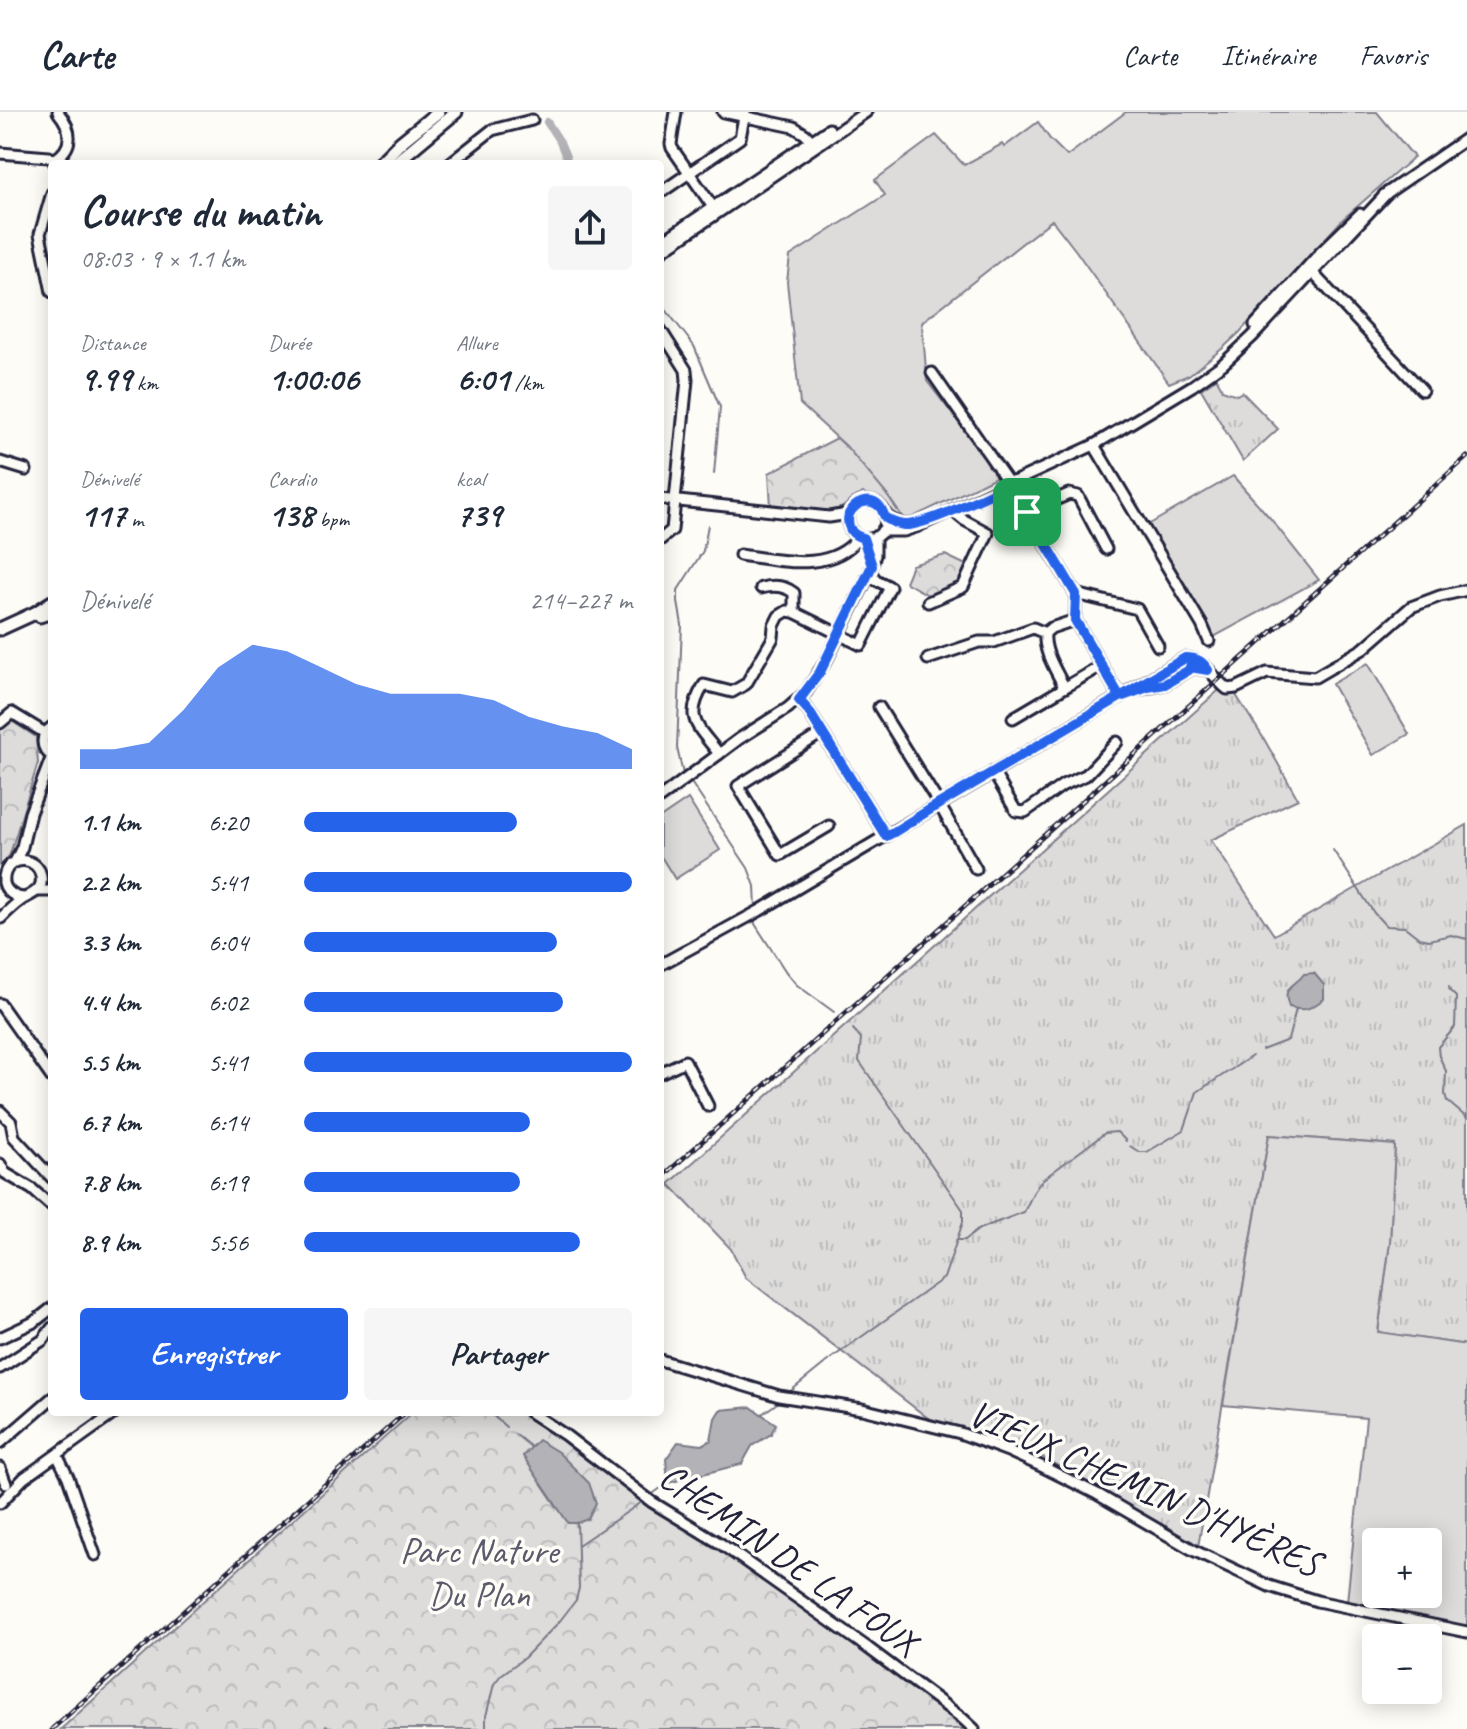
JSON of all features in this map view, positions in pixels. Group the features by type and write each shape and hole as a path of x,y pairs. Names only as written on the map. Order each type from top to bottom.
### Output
{"main road":[{"path":"383,160 438,112"},
{"path":"399,160 456,112"},
{"path":"0,629 48,605"},
{"path":"0,636 48,613"}],"street":[{"path":"57,160 69,141 68,126 58,112"},
{"path":"676,112 671,144 715,210"},
{"path":"723,112 745,114 786,125 801,131 814,143"},
{"path":"664,241 715,210 855,112"},
{"path":"814,143 866,112"},
{"path":"664,190 740,138 745,114"},
{"path":"454,160 492,130 532,120"},
{"path":"786,125 796,134 804,150"},
{"path":"740,555 817,562 842,553 861,538 904,531 921,524 1094,445 1223,364 1252,337 1348,225 1375,201 1467,138"},
{"path":"0,153 49,157 53,160"},
{"path":"48,207 40,234 48,273"},
{"path":"664,249 715,210"},
{"path":"1310,270 1422,390"},
{"path":"664,335 682,362 687,380 672,530 664,537"},
{"path":"932,373 1010,485 1076,594 1075,620 1120,697"},
{"path":"1094,445 1209,641"},
{"path":"0,462 26,470"},
{"path":"1027,512 1069,494 1078,496 1106,549"},
{"path":"664,500 848,519"},
{"path":"664,795 799,700 820,672 838,634 871,569 878,534 885,522 881,507 866,501 855,505 848,519 852,532 861,538 871,569 876,580 890,587 861,645 838,634 794,612 787,611 779,616 773,638 746,684 732,692 704,685 695,699 692,713 696,724 719,754"},
{"path":"928,602 963,587 988,533 952,510"},
{"path":"885,517 904,525 921,524"},
{"path":"761,588 771,585 791,590 794,593 794,612"},
{"path":"664,963 894,832 1120,697 1165,684 1189,670 1188,663 1208,670 1227,689 1236,688 1267,673 1315,677 1363,649 1411,607 1467,590"},
{"path":"1076,594 1137,609 1158,646"},
{"path":"1064,687 1044,641 1045,633 1075,620"},
{"path":"928,659 1033,628 1045,633"},
{"path":"1013,718 1101,666"},
{"path":"799,700 886,836"},
{"path":"879,707 976,869"},
{"path":"0,723 12,713 48,730 43,738 44,748 48,752"},
{"path":"822,733 738,786 780,855 829,826"},
{"path":"993,772 1016,811 1025,812 1063,785 1086,775 1117,742"},
{"path":"15,862 48,767"},
{"path":"24,839 31,862"},
{"path":"1,921 5,888 2,874 15,862 26,860 40,870 42,881 37,891 29,897 13,896 5,888"},
{"path":"41,875 48,878"},
{"path":"37,891 48,891"},
{"path":"1,921 24,898"},
{"path":"0,1004 48,1072"},
{"path":"664,1071 685,1061 708,1106"},
{"path":"0,1111 11,1122 14,1137 48,1174"},
{"path":"2,1172 32,1189 48,1203"},
{"path":"0,1338 34,1322 48,1311"},
{"path":"0,1368 43,1340 48,1333"},
{"name":"VIEUX CHEMIN D'HYÈRES","path":"664,1361 779,1396 862,1409 960,1433 1043,1467 1097,1494 1195,1551 1269,1586 1317,1601 1467,1632"},
{"path":"0,1443 48,1401"},
{"path":"7,1485 24,1478 111,1416"},
{"name":"CHEMIN DE LA FOUX","path":"536,1416 652,1502 721,1544 857,1640 974,1729"},
{"path":"57,1455 68,1477 95,1555"},
{"path":"0,1468 7,1485 0,1503"}],"green space":[{"path":"1126,112 1377,112 1414,157 1343,219 1223,348 1189,375 1169,383 1052,220 922,322 927,381 995,470 996,477 905,521 846,446 800,404 787,282 790,256 885,195 875,180 936,135 964,165 1002,144 1004,147 1038,122 1067,156"},
{"path":"1217,378 1222,390 1237,395 1242,392 1278,429 1243,461 1201,389"},
{"path":"837,438 865,467 905,521 863,493 841,508 827,511 771,507 769,473"},
{"path":"1233,476 1319,580 1212,638 1148,525"},
{"path":"945,555 966,565 957,585 928,595 905,582 912,565"},
{"path":"1368,663 1409,734 1373,755 1332,684"},
{"path":"1219,690 1234,692 1298,799 1211,840 1274,935 1467,825 1467,1345 1378,1332 1390,1242 1395,1145 1269,1135 1198,1547 1032,1451 928,1418 746,1278 731,1249 669,1184"},
{"path":"10,720 36,737 38,763 10,854 0,865 0,729"},
{"path":"688,799 720,850 675,879 664,861 664,815"},
{"path":"1269,1135 1395,1145 1390,1242 1378,1332 1467,1345 1467,1626 1374,1608 1442,1608 1442,1528 1362,1528 1362,1605 1347,1602 1366,1418 1223,1405"},
{"name":"Parc Nature Du Plan","path":"409,1416 531,1416 846,1636 966,1729 61,1729"}],"shaded area":[{"path":"1314,973 1324,985 1324,999 1307,1009 1289,1007 1287,995 1290,988 1304,974"},
{"path":"751,1407 776,1424 771,1434 752,1446 742,1464 668,1483 666,1459 678,1442 702,1445 711,1440 715,1418 720,1410"},
{"path":"538,1440 558,1452 589,1483 596,1503 588,1519 568,1523 523,1456"}],"waterway":[{"path":"547,122 567,160"},
{"path":"664,307 694,346 720,407 714,474"},
{"path":"683,774 677,748 682,625 678,590 703,551 708,525"},
{"path":"690,781 748,868 755,886 756,908"},
{"path":"1333,850 1374,913 1386,926 1405,927 1419,938 1429,940 1451,935 1467,939"},
{"path":"755,919 755,924 797,985 834,1012"},
{"path":"1449,987 1456,997 1455,1027 1438,1047 1439,1056 1446,1071 1447,1101 1467,1118"},
{"path":"1262,1050 1288,1040 1296,1009"},
{"path":"787,1394 944,1278 963,1222 963,1210 859,1061 861,1038 853,1029"},
{"path":"1130,1146 1139,1152 1147,1152 1184,1130 1197,1092 1252,1056"},
{"path":"956,1240 965,1240 979,1229 1024,1212 1042,1180 1105,1133 1117,1132 1126,1141"},
{"path":"762,1414 780,1401"},
{"path":"494,1416 506,1427"},
{"path":"515,1434 531,1447"},
{"path":"651,1495 668,1483"},
{"path":"578,1545 642,1502"},
{"path":"486,1729 494,1684 524,1658 576,1600 579,1588 577,1523"},
{"path":"322,1729 326,1726 336,1729"}],"railway":[{"path":"664,1175 1467,457"},
{"path":"52,1729 402,1416"}],"route":[{"path":"1027,512 1010,485 921,524 896,523 885,517 881,507 871,502 860,502 851,509 848,519 850,528 855,535 863,538 872,566 820,672 799,700 886,836 1120,697 1165,684 1190,667 1208,670 1202,662 1185,658 1120,697 1075,620 1076,594 1027,512"}]}
